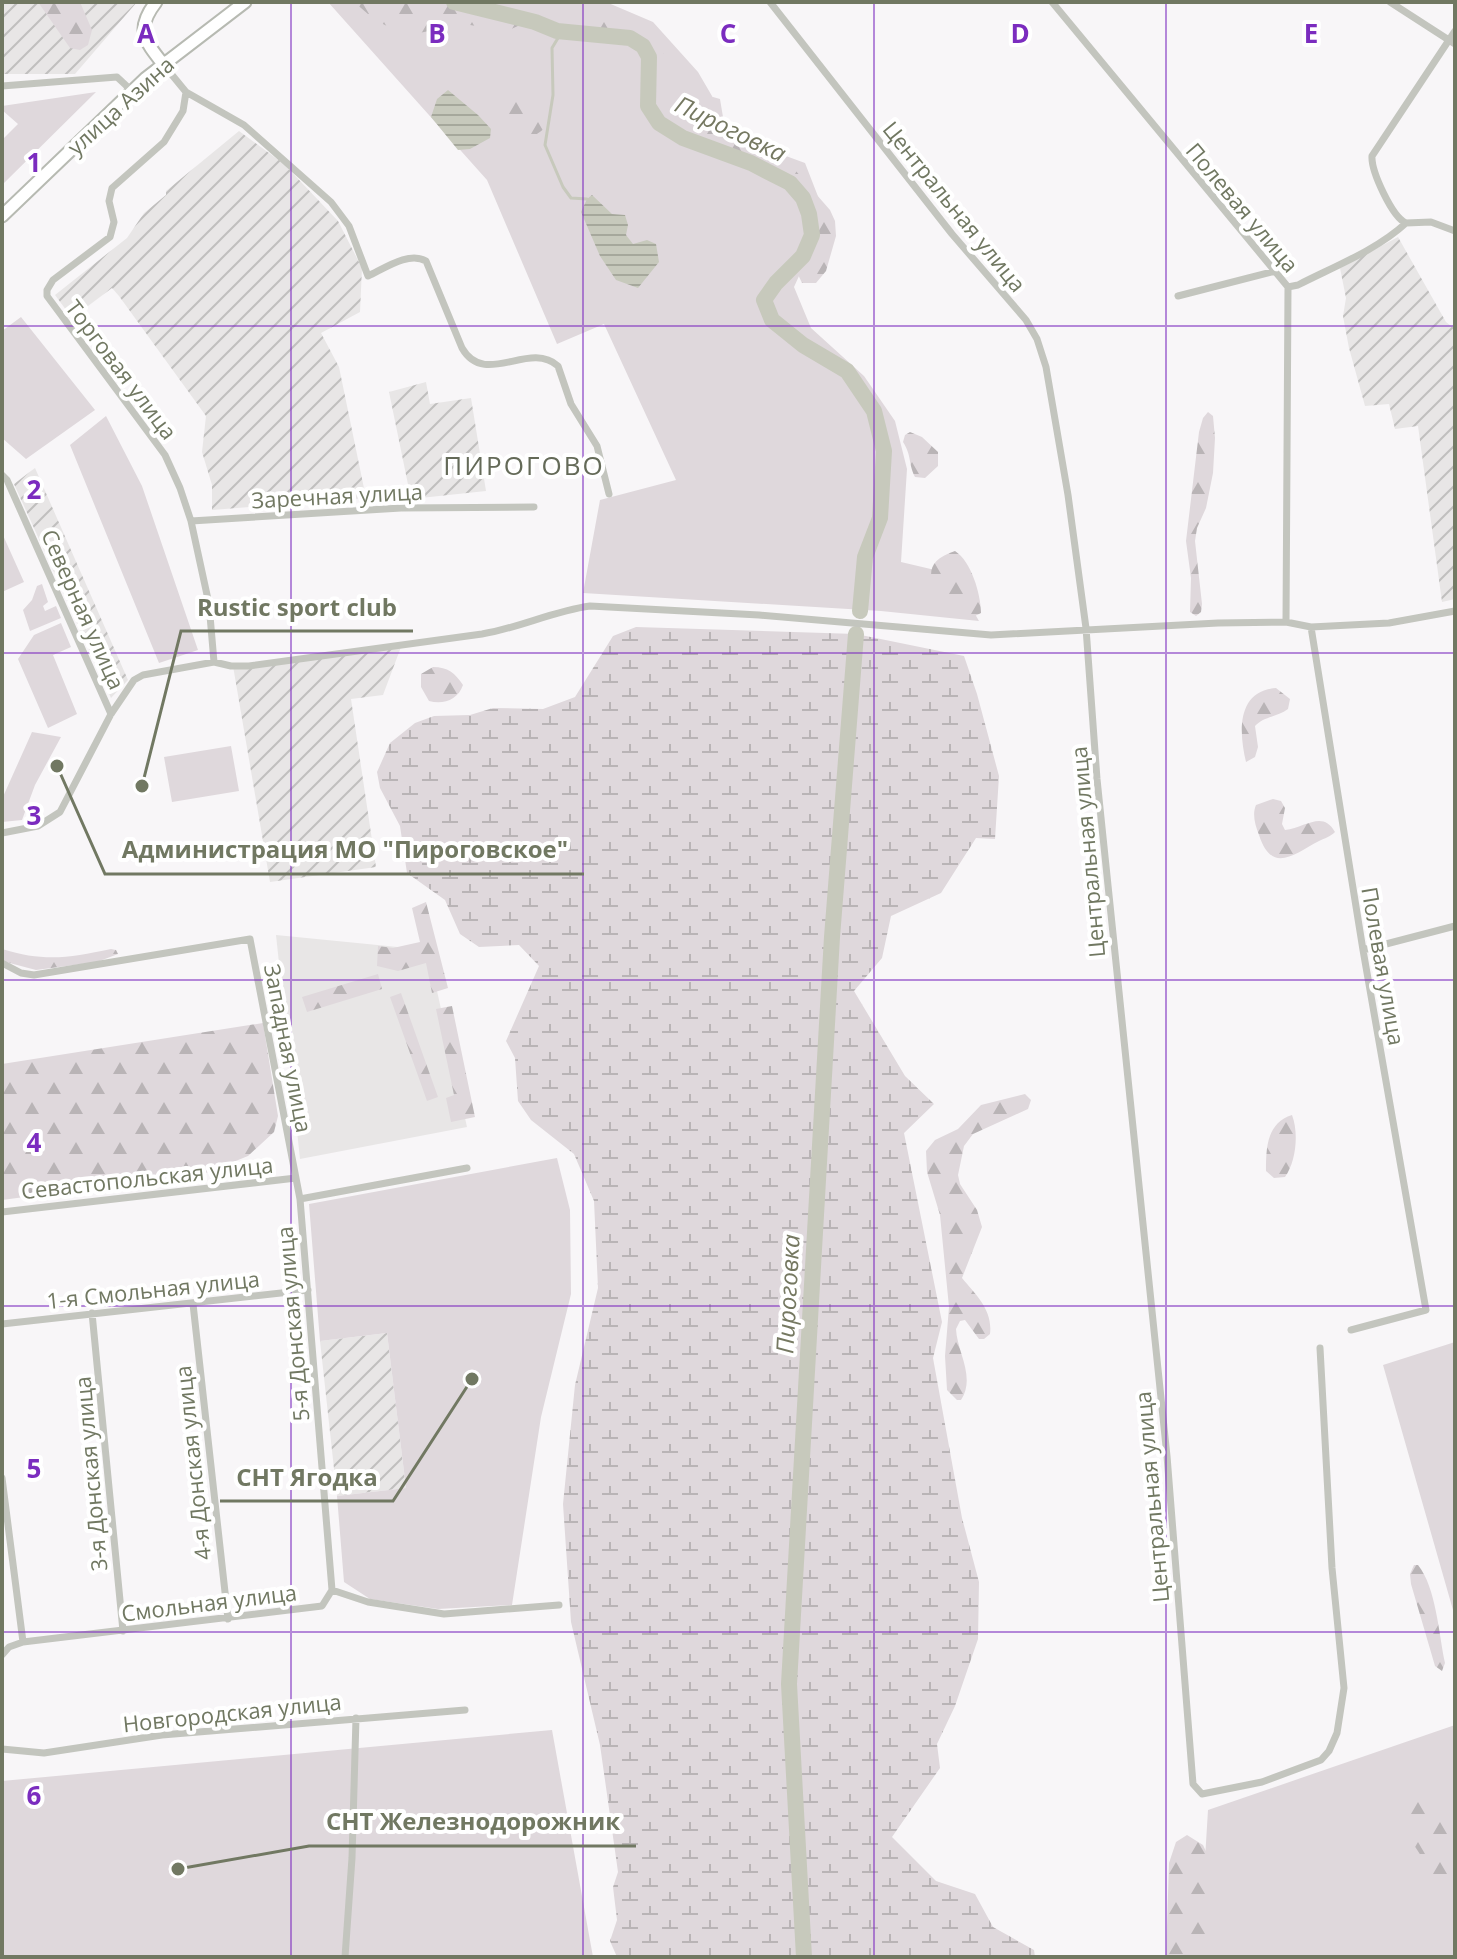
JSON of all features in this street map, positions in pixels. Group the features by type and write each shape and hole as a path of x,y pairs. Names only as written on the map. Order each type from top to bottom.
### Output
{"main road":[{"path":"156,2 145,19 143,30 148,44 163,64"},
{"name":"улица Азина","path":"2,216 132,91 245,2"}],"street":[{"name":"Центральная улица","path":"770,2 952,234 1026,320 1037,339 1046,367 1086,628 1097,779 1167,1456 1193,1784 1198,1792 1206,1795 1262,1782 1321,1760 1337,1733 1344,1688 1332,1568 1320,1348"},
{"name":"Полевая улица","path":"1052,2 1288,287 1286,622"},
{"path":"1390,2 1452,42"},
{"path":"1455,31 1452,42 1372,156 1374,171 1397,218 1406,223 1431,222 1455,231"},
{"path":"163,64 186,92 244,125 331,202 349,226 368,276 409,257 420,257 426,261 462,348 471,360 489,366 539,357 558,366 571,404 597,446 609,494"},
{"path":"2,86 117,77 132,91"},
{"name":"Торговая улица","path":"186,92 183,111 164,142 112,188 109,201 114,222 110,237 53,280 47,296 165,455 191,521 209,604 214,662"},
{"path":"1288,287 1298,285 1374,245 1406,223"},
{"path":"1178,296 1275,271"},
{"name":"Северная улица","path":"2,475 7,480 111,714"},
{"name":"Заречная улица","path":"191,521 401,508 534,507"},
{"name":"Северная улица","path":"2,833 38,826 60,812 111,714 134,680 143,675 214,662 249,666 482,634 512,629 572,608 590,606 759,615 991,635 1086,628 1286,622 1311,627 1389,623 1455,611"},
{"name":"Полевая улица","path":"1311,627 1426,1310 1351,1330"},
{"path":"1363,950 1455,926"},
{"name":"Западная улица","path":"2,963 21,973 34,975 250,939 300,1199"},
{"path":"300,1199 467,1168"},
{"name":"Севастопольская улица","path":"2,1212 296,1178"},
{"name":"5-я Донская улица","path":"300,1199 332,1590"},
{"name":"1-я Смольная улица","path":"2,1324 308,1290"},
{"name":"4-я Донская улица","path":"193,1304 228,1619"},
{"name":"3-я Донская улица","path":"92,1313 123,1631"},
{"path":"2,1478 23,1642"},
{"path":"332,1590 368,1602 444,1614 559,1605"},
{"name":"Смольная улица","path":"2,1655 9,1647 23,1642 322,1606 332,1590"},
{"path":"2,1640 9,1647"},
{"name":"Новгородская улица","path":"2,1749 44,1753 162,1735 465,1710"},
{"path":"345,1957 352,1858 356,1718"}],"shaded area":[{"path":"2,2 137,2 75,74 2,74"},
{"path":"448,90 491,129 490,138 470,149 458,150 431,117 437,99"},
{"path":"239,131 284,164 338,221 362,268 360,312 321,333 339,367 366,498 212,510 212,485 202,452 206,416 119,296 112,288 72,318 55,295 127,238 144,213 166,195 166,191"},
{"path":"592,195 612,214 625,215 628,225 626,235 633,244 647,240 656,244 659,262 638,288 616,280 600,256 581,212"},
{"path":"1398,237 1446,322 1455,329 1455,599 1442,602 1418,426 1395,429 1389,404 1365,406 1343,316 1346,298 1340,268"},
{"path":"426,382 430,404 471,398 486,491 411,499 389,392"},
{"path":"35,468 128,680 111,698 14,484"},
{"path":"401,647 383,695 351,699 376,867 270,882 233,666"},
{"path":"276,935 428,950 467,1127 300,1159"},
{"path":"387,1333 406,1488 337,1496 320,1341"}],"green space":[{"path":"38,2 80,2 92,30 88,45 80,50 70,48"},
{"path":"328,2 606,2 653,22 698,72 719,108 715,130 805,163 826,217 794,287 811,328 864,376 895,421 907,469 901,562 952,574 979,621 881,611 583,593 600,500 676,480 604,324 557,344 487,180"},
{"path":"354,2 515,2 524,8 525,17 520,25 507,31 464,24 414,34 401,33 375,20"},
{"path":"577,16 620,25 651,40 667,62 665,75 652,74 641,52 628,43 580,40 572,36 565,29 566,24"},
{"path":"96,92 2,185 2,140 18,124 2,110 2,106"},
{"path":"518,93 545,104 552,119 537,134 518,141 503,127 498,107 503,95"},
{"path":"713,97 720,99 723,117 732,129 795,170 830,210 836,236 826,271 816,283 802,283 794,266 800,254 816,240 813,215 804,195 773,169 711,145 664,120 668,106 676,98 699,102"},
{"path":"21,317 95,410 26,459 2,438 2,331"},
{"path":"1208,412 1213,416 1215,438 1213,473 1195,541 1202,604 1201,612 1196,616 1190,612 1191,578 1186,541 1199,432"},
{"path":"106,416 142,486 198,650 159,663 70,445"},
{"path":"910,432 922,437 938,452 938,466 925,478 915,477 911,468 903,442"},
{"path":"2,533 24,582 2,592"},
{"path":"955,551 966,562 979,597 981,613 971,618 941,595 931,576 933,566 940,558"},
{"path":"42,584 48,602 43,606 45,611 56,606 61,618 30,631 23,610 32,600 37,586"},
{"path":"61,623 71,647 53,655 77,714 48,728 18,659 34,635"},
{"path":"636,627 856,634 964,656 977,694 999,776 995,839 976,838 941,893 891,916 882,958 854,991 905,1076 934,1104 904,1133 942,1322 933,1358 962,1518 979,1582 978,1639 955,1706 937,1744 940,1768 892,1837 936,1881 975,1894 993,1927 1034,1950 1035,1957 617,1957 610,1941 617,1920 613,1887 618,1872 600,1745 571,1622 563,1504 575,1385 598,1288 594,1201 574,1154 531,1120 518,1101 515,1058 506,1041 539,966 519,945 479,947 460,934 445,900 407,873 400,826 380,788 377,772 390,743 415,723 434,716 470,715 493,708 543,709 575,697 613,636"},
{"path":"433,667 451,672 463,685 454,698 445,702 429,701 421,687 421,674"},
{"path":"1276,688 1290,699 1288,709 1255,726 1258,747 1255,757 1246,762 1242,727 1247,705 1263,691"},
{"path":"32,732 61,737 35,785 22,820 2,822 2,799"},
{"path":"231,746 239,791 172,802 164,757"},
{"path":"1273,799 1281,801 1285,808 1282,824 1285,830 1319,821 1330,825 1335,832 1284,858 1270,855 1258,831 1254,812 1256,805"},
{"path":"426,902 448,988 432,993 426,963 398,971 377,966 378,946 393,948 420,942 412,908"},
{"path":"2,949 44,957 111,949 118,954 97,962 36,970 2,961"},
{"path":"378,974 382,989 307,1012 302,997"},
{"path":"401,993 438,1097 427,1101 390,997"},
{"path":"452,1006 475,1117 451,1122 446,1098 454,1095 436,1009"},
{"path":"263,1023 278,1116 274,1132 248,1156 206,1173 2,1200 2,1064"},
{"path":"1025,1094 1031,1100 1028,1109 973,1134 964,1146 958,1175 960,1184 977,1210 982,1227 962,1278 986,1310 990,1334 979,1339 965,1320 960,1321 956,1329 967,1382 961,1400 957,1400 947,1390 945,1356 949,1307 940,1215 927,1172 926,1151 935,1140 958,1129 981,1105"},
{"path":"1292,1115 1296,1139 1292,1164 1285,1177 1274,1178 1266,1171 1270,1137 1277,1124"},
{"path":"557,1158 570,1210 571,1294 541,1417 512,1605 438,1609 370,1599 344,1582 337,1496 406,1488 387,1333 320,1341 309,1204"},
{"path":"1455,1342 1455,1617 1383,1365"},
{"path":"1414,1565 1418,1565 1424,1574 1433,1598 1445,1663 1442,1671 1435,1666 1411,1584 1410,1574"},
{"path":"1455,1725 1455,1957 1199,1957 1208,1810"},
{"path":"552,1730 593,1957 2,1957 2,1781"},
{"path":"1423,1796 1447,1817 1451,1829 1448,1853 1455,1864 1455,1903 1436,1895 1424,1861 1412,1840 1409,1822 1412,1800"},
{"path":"1187,1835 1203,1845 1211,1862 1203,1957 1166,1957 1169,1863 1176,1842"}],"waterway":[{"name":"Пироговка","path":"454,2 535,22 557,31 630,38 643,46 649,57 648,106 659,123 683,138 751,163 790,183 803,198 812,235 803,256 764,300 772,320 803,345 847,371 874,411 884,451 880,518 865,557 860,611"},
{"path":"557,31 558,38 552,48 553,95 545,145 571,198 587,199"},
{"name":"Пироговка","path":"804,1957 789,1684 832,937 856,634"}],"place":[{"name":"Администрация МО \"Пироговское\"","path":"57,766"},
{"name":"Rustic sport club","path":"142,786"},
{"name":"СНТ Ягодка","path":"472,1379"},
{"name":"СНТ Железнодорожник","path":"178,1869"}],"district":[{"name":"ПИРОГОВО","path":"524,465"}]}
